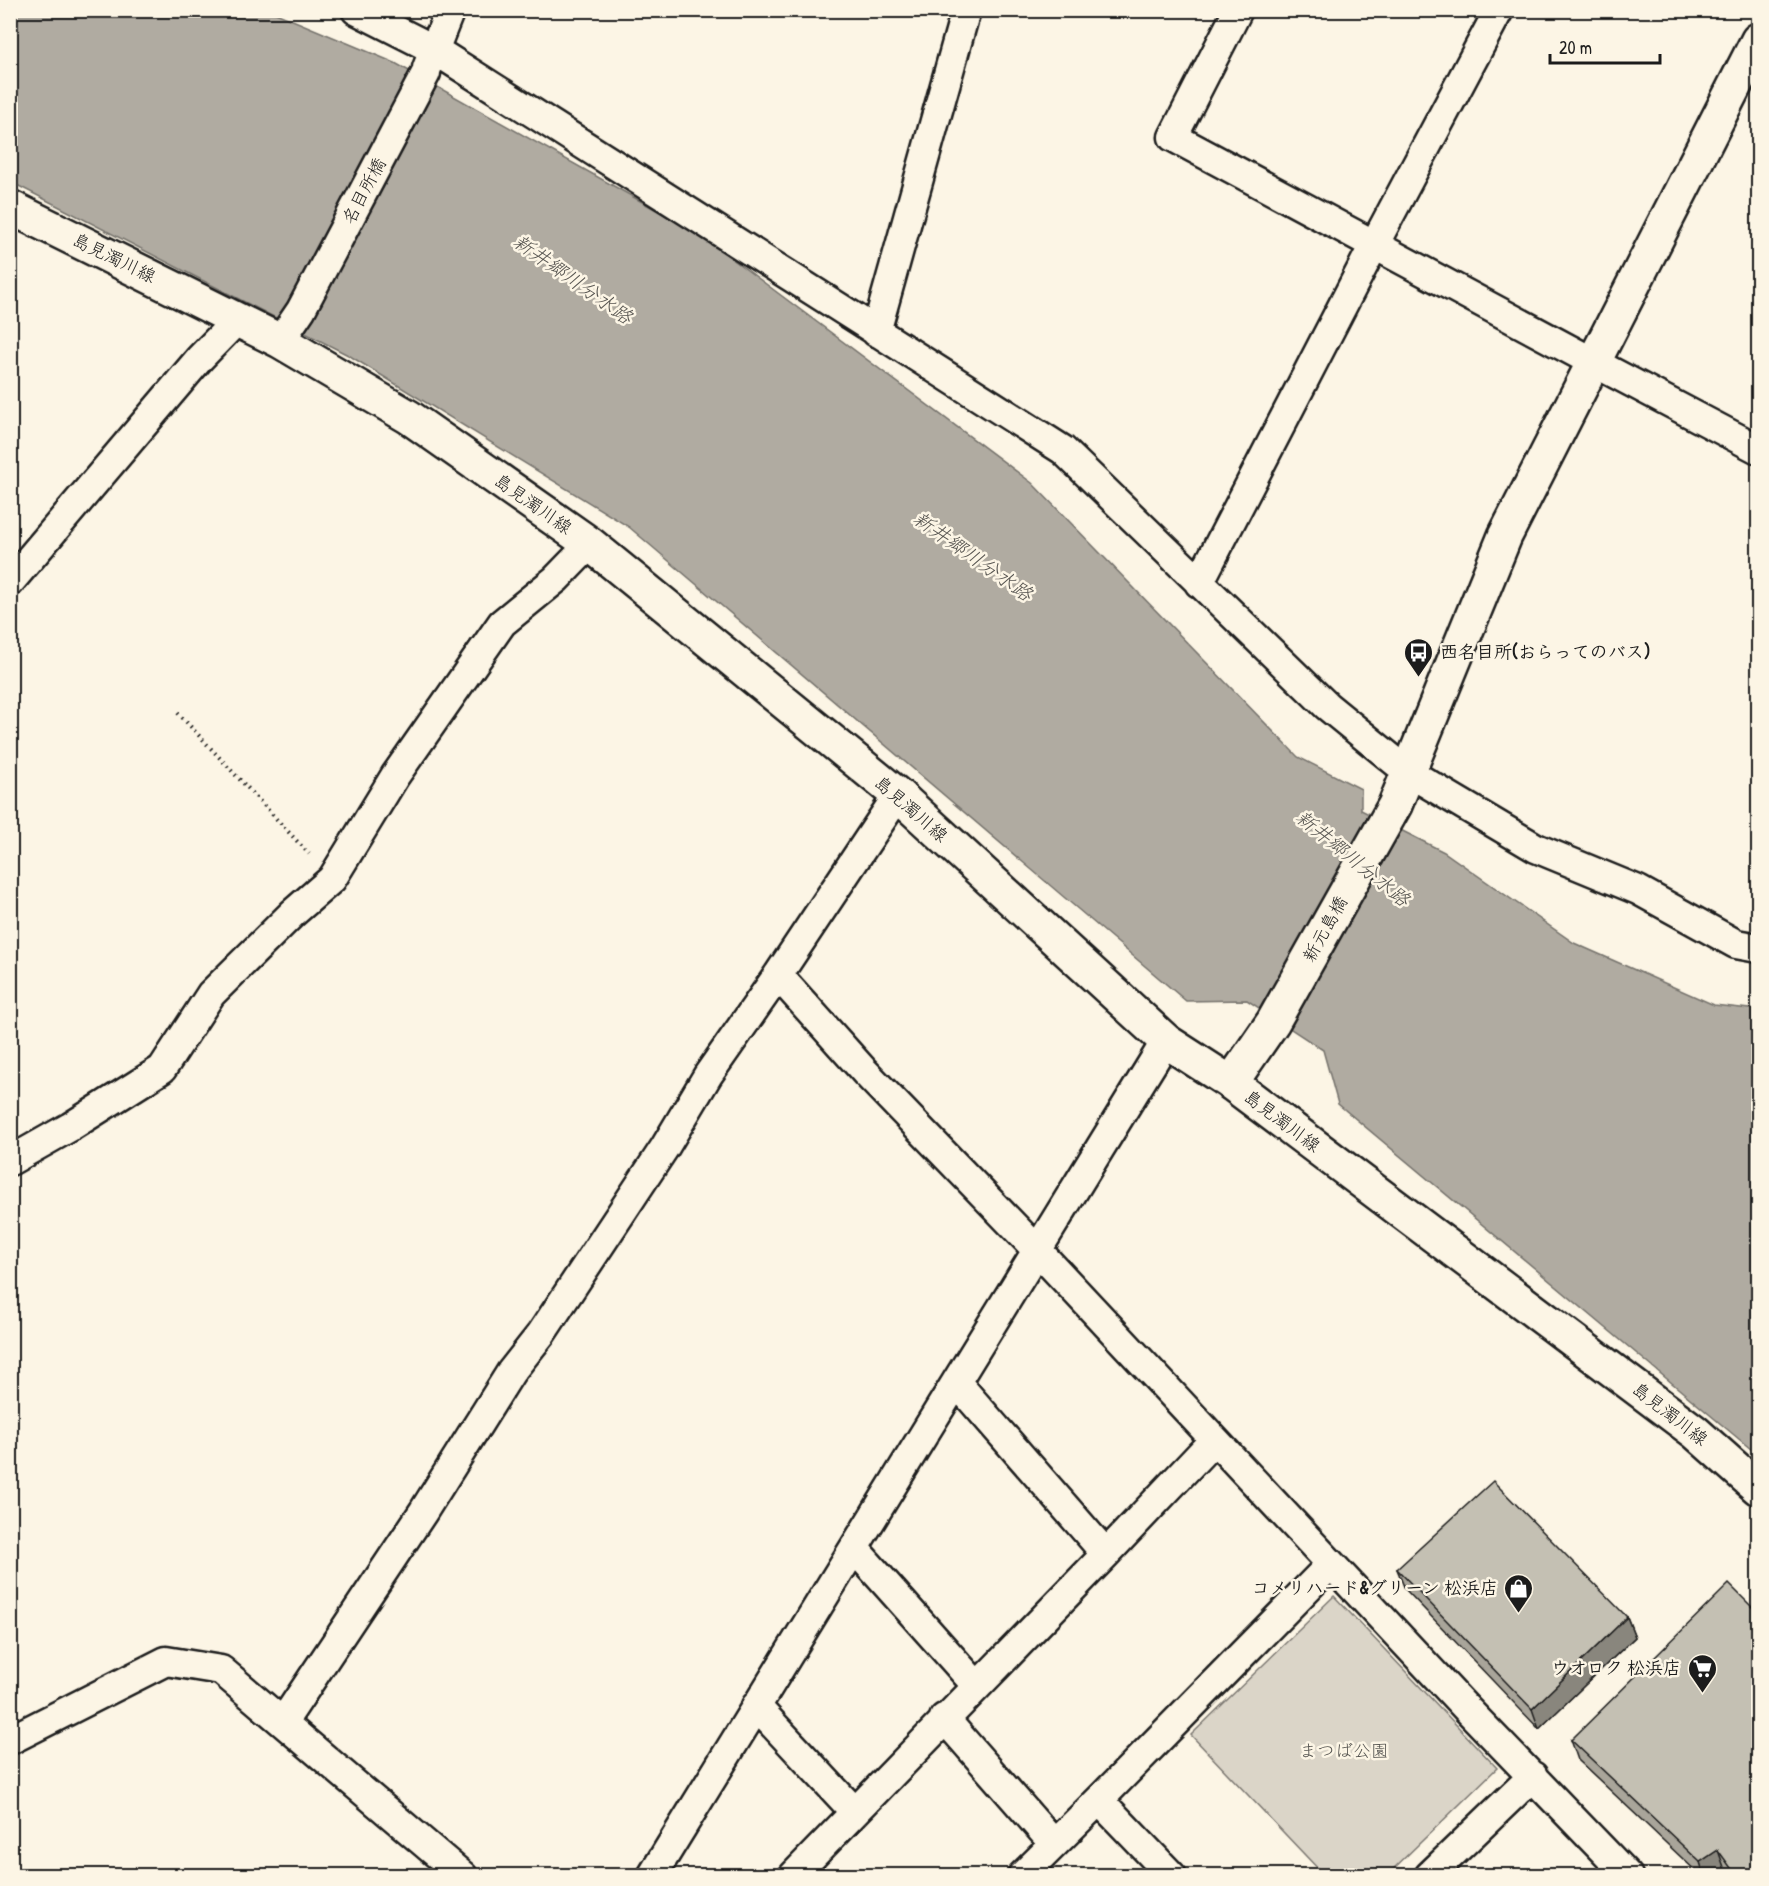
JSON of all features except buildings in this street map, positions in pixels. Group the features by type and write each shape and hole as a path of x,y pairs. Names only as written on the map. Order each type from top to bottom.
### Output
{"main road":[{"name":"新元島橋","path":"1231,1083 1273,1022 1395,805 1505,536 1758,40"},
{"name":"島見濁川線","path":"10,207 280,341 409,417 590,544 898,795 1166,1041 1231,1083 1695,1432 1758,1488"}],"street":[{"path":"356,10 428,65 876,332 1062,450 1327,706 1408,772 1536,848 1638,890 1736,944 1758,948"},
{"name":"名目所橋","path":"280,341 301,310 428,65 450,10"},
{"path":"876,332 966,10"},
{"path":"1238,10 1173,137 1758,449"},
{"path":"1199,582 1499,10"},
{"path":"10,582 177,385 238,319"},
{"path":"10,1161 70,1127 162,1069 211,994 293,913 332,879 395,776 502,622 556,579 590,544"},
{"path":"284,1722 423,1512 511,1372 541,1334 659,1157 708,1074 778,975 898,795"},
{"path":"778,975 865,1072 1038,1251 1467,1709 1628,1875"},
{"path":"652,1875 1166,1041"},
{"path":"957,1383 1106,1554"},
{"path":"793,1875 1214,1440"},
{"path":"854,1548 976,1685"},
{"path":"1022,1875 1099,1800 1330,1564"},
{"path":"10,1740 166,1661 221,1670 463,1875"},
{"path":"756,1706 854,1810"},
{"path":"945,1718 1054,1844"},
{"path":"1429,1875 1533,1776"},
{"path":"1099,1800 1172,1875"}],"path":[{"path":"178,712 332,879"}],"green space":[{"name":"まつば公園","path":"1334,1596 1497,1768 1387,1875 1324,1875 1191,1735"}],"water":[{"name":"新井郷川分水路","path":"10,11 271,11 395,63 699,234 1032,483 1298,757 1361,789 1361,810 1444,852 1574,943 1714,1005 1758,1010 1758,1455 1338,1104 1323,1050 1247,1000 1186,1001 629,527 350,356 11,182"}],"place":[{"name":"西名目所(おらってのバス)","path":"1419,678"},
{"name":"コメリハード&グリーン 松浜店","path":"1519,1614"},
{"name":"ウオロク 松浜店","path":"1702,1694"}]}
